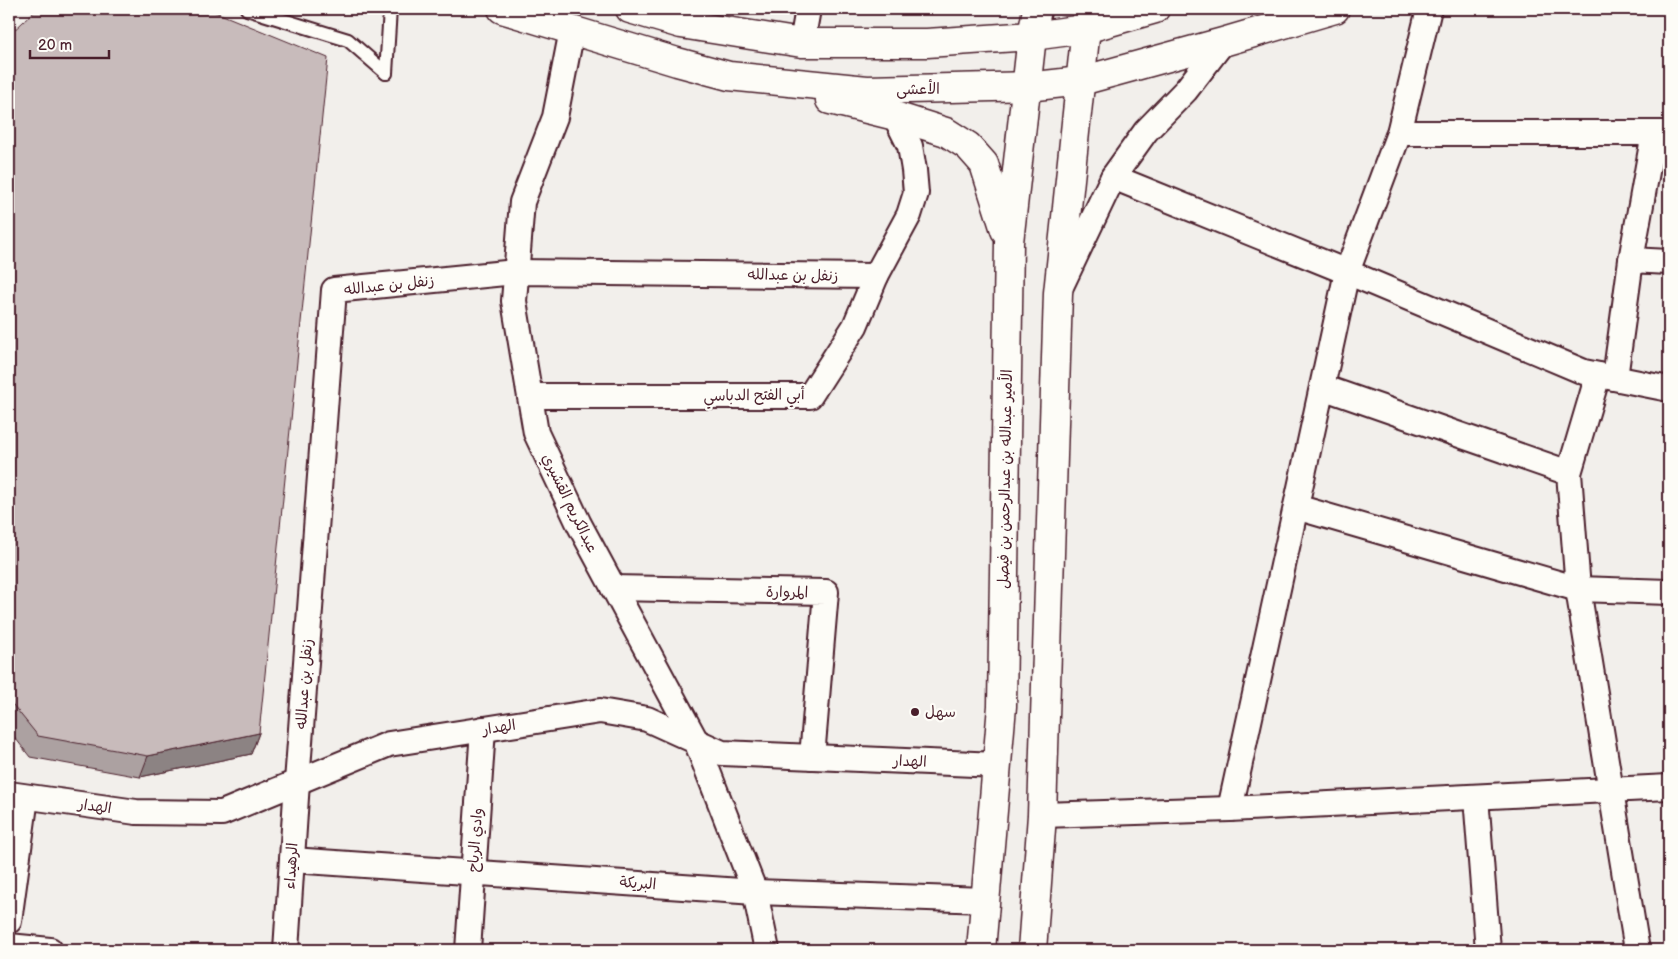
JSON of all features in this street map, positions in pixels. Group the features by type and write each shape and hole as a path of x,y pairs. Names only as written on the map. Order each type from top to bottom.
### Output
{"main road":[{"name":"الأعشى","path":"502,9 729,76 867,90 1027,86 1081,81 1335,9"},
{"path":"630,9 681,24 802,43 927,43 1032,36 1086,19 1155,9"},
{"name":"الأمير عبدالله بن عبدالرحمن بن فيصل","path":"981,950 1002,706 1008,242 1032,36 1037,9"},
{"path":"1032,950 1042,815 1058,293 1086,19"},
{"path":"729,76 895,116 946,132 968,146 984,164 1008,242"}],"street":[{"path":"802,43 808,9"},
{"path":"1230,809 1347,272 1398,133 1429,9"},
{"name":"عبدالكريم القشيري","path":"572,30 554,118 522,202 514,301 536,433 579,524 696,741 756,892 767,950"},
{"path":"1058,293 1113,177 1146,131 1186,90 1223,42"},
{"name":"أبي الفتح الدباسي","path":"530,396 810,396 855,326 876,276 909,215 916,193 910,146 895,116 867,90"},
{"path":"1398,133 1662,133 1631,260 1607,376 1569,473 1578,589 1637,950"},
{"path":"1113,177 1347,272 1584,372 1669,389"},
{"path":"1631,260 1669,262"},
{"name":"زنفل بن عبدالله","path":"296,782 334,290 516,272 876,276"},
{"path":"1322,387 1569,473"},
{"path":"1296,507 1578,589 1669,592"},
{"name":"المروارة","path":"613,588 826,592 812,757"},
{"name":"الهدار","path":"17,796 136,812 222,813 389,744 600,711 647,718 722,753 997,765"},
{"name":"وادي الرباح","path":"468,950 484,729"},
{"name":"الرهيداء","path":"286,950 296,782"},
{"path":"1042,815 1230,809 1669,787"},
{"path":"9,921 17,796"},
{"path":"1476,797 1488,950"},
{"name":"البريكة","path":"292,860 756,892 985,900"},
{"path":"9,946 50,950"}],"lane":[{"path":"247,9 348,40 386,74 390,9"}],"building":[{"path":"37,9 208,9 328,58 259,733 148,756 38,736 9,700 9,35"}],"place":[{"name":"سهل","path":"915,712"}]}
